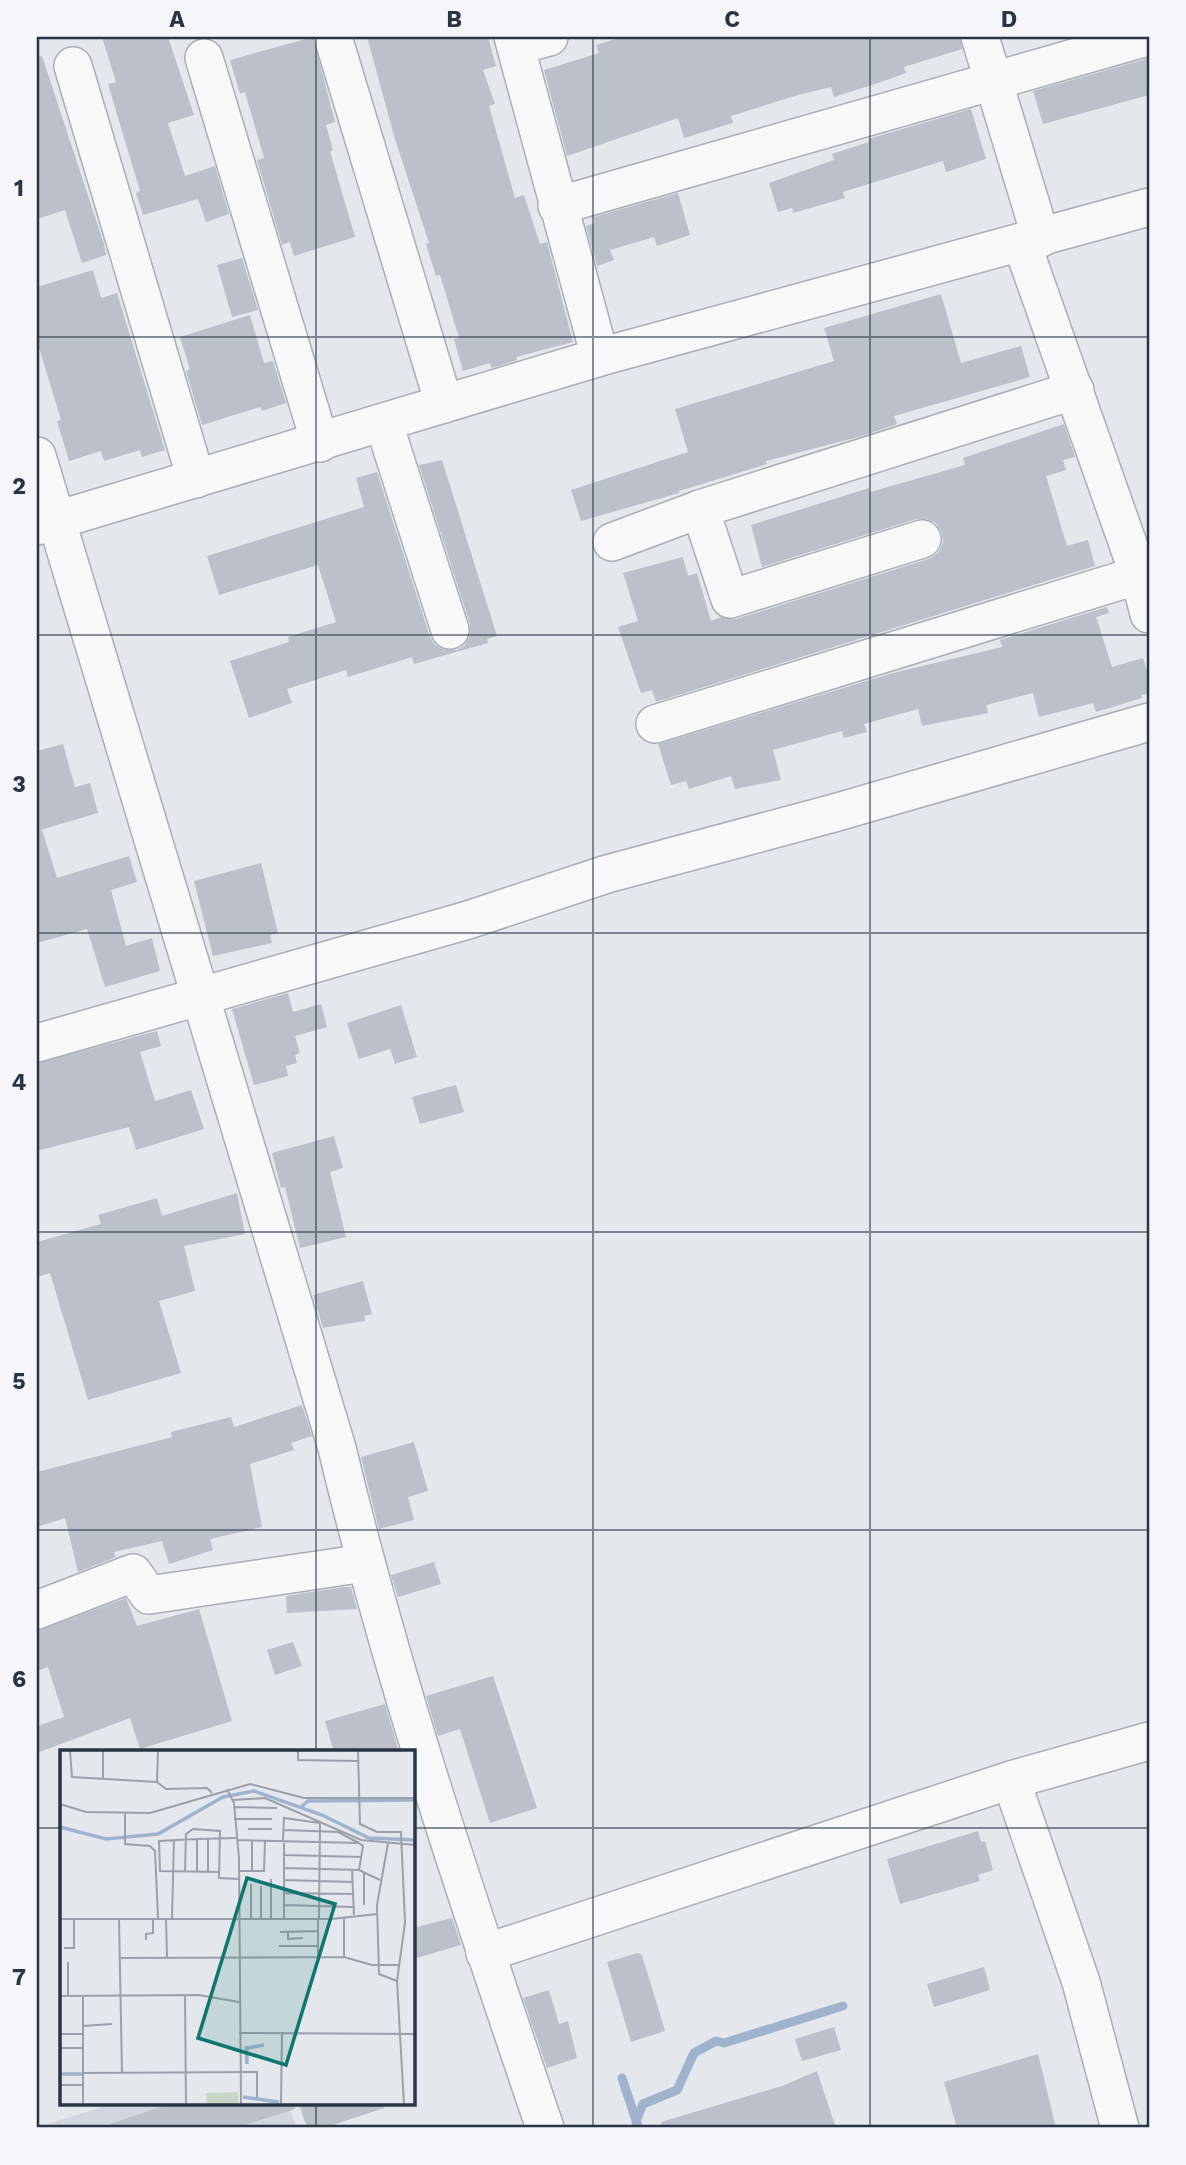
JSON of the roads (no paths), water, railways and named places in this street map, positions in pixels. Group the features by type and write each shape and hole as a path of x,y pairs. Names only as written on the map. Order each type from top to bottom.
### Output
{"street":[{"path":"333,37 444,404"},
{"path":"980,37 994,80 1031,241 1075,390 1139,575 1149,614"},
{"path":"557,206 1147,37"},
{"path":"526,40 557,206 600,357"},
{"path":"204,58 320,443"},
{"path":"73,66 196,479"},
{"path":"47,522 384,424 600,357 1149,207"},
{"path":"612,542 700,509 1075,390"},
{"path":"384,424 450,630"},
{"path":"37,456 47,522 199,995 337,1448 365,1563 485,1953 545,2128"},
{"path":"700,509 730,599 922,539"},
{"path":"654,724 1139,575"},
{"path":"37,1043 468,920 607,873 794,824 1149,722"},
{"path":"37,1610 133,1573 149,1595 365,1563"},
{"path":"485,1953 1011,1780 1149,1741"},
{"path":"1011,1780 1081,1982 1120,2128"}],"waterway":[{"path":"638,2128 636,2121 643,2104 677,2090 694,2053 716,2041 724,2043 843,2006"},
{"path":"622,2078 637,2123"}]}
